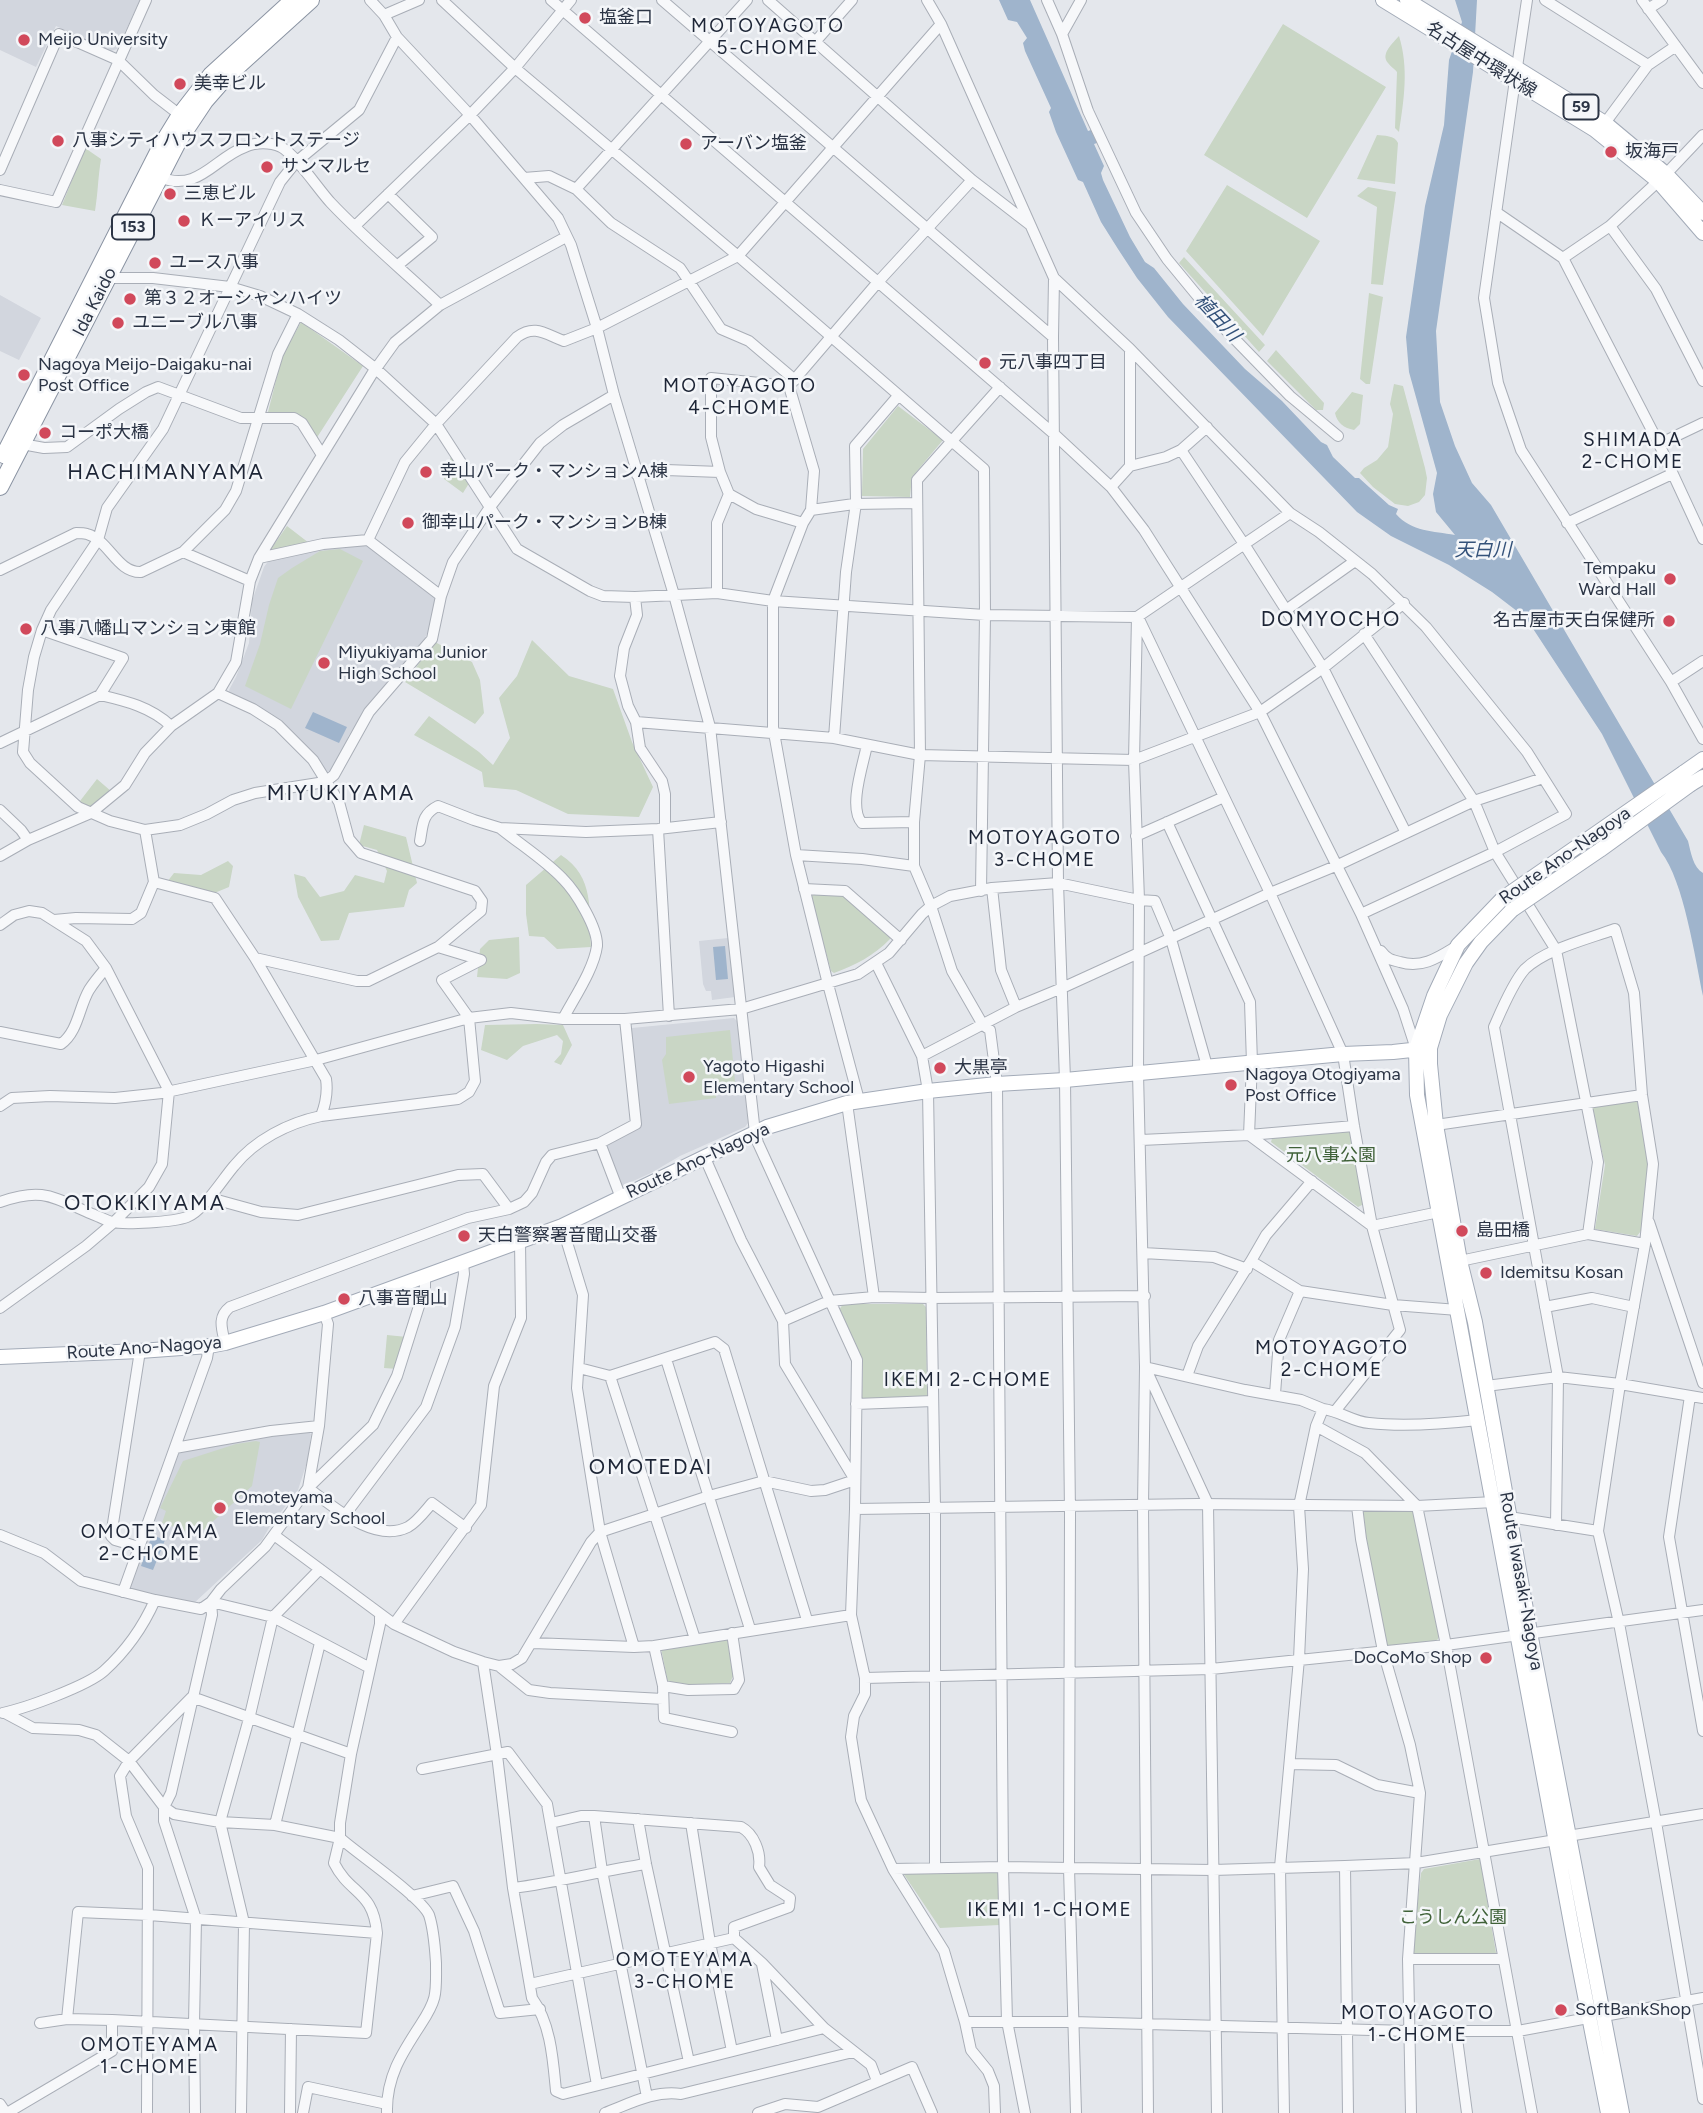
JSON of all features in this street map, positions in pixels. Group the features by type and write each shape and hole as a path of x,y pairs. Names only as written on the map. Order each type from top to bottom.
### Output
{"highway":[{"name":"Ida Kaido","path":"0,463 161,146 211,75 293,0"},
{"name":"Ida Kaido","path":"0,487 159,177 194,117 226,76 311,0"}],"main road":[{"name":"名古屋中環状線","path":"1383,0 1422,16 1605,123 1703,213"},
{"name":"名古屋中環状線","path":"1407,0 1422,16"},
{"name":"名古屋中環状線","path":"1516,73 1662,178 1703,233"},
{"name":"Route Ano-Nagoya","path":"1422,1044 1434,996 1458,945 1507,904 1601,850 1692,778 1703,760"},
{"name":"Route Ano-Nagoya","path":"0,1357 225,1343 324,1313 562,1226 767,1127 853,1101 997,1084 1393,1052 1422,1044 1466,964 1507,904"},
{"name":"Route Iwasaki-Nagoya","path":"1422,1044 1509,1517 1524,1634"},
{"name":"Route Iwasaki-Nagoya","path":"1422,1044 1417,1095 1494,1502 1524,1634 1562,1838 1588,2018 1608,2113"},
{"name":"Route Iwasaki-Nagoya","path":"1562,1838 1604,2016 1622,2113"}],"street":[{"path":"0,190 56,202 146,0"},
{"path":"370,0 384,15 397,37 470,115 558,218 571,245 597,328 710,727 755,1133 857,1360 851,1615 865,1678 865,1694 854,1716 851,1737 860,1800 893,1869 944,1951 971,2050 988,2071 995,2086 995,2113"},
{"path":"384,15 419,0"},
{"path":"442,0 515,68 984,469 983,758 986,890 1001,970 1016,1007"},
{"path":"551,0 1000,387 1111,487 1144,530 1260,712 1338,865 1403,1009 1422,1044"},
{"path":"355,226 515,68 571,0"},
{"path":"662,0 1053,337"},
{"path":"576,189 747,0"},
{"path":"768,0 972,180 1030,224"},
{"path":"815,42 852,0"},
{"path":"927,0 1054,278 1130,349 1290,513 1355,561 1404,603 1522,746 1566,814 1495,852 1361,914"},
{"path":"1047,0 1062,34 1088,111 1136,213 1167,259 1223,327 1290,396 1338,436"},
{"path":"1062,34 1081,0"},
{"path":"1527,0 1484,298 1497,383 1521,450 1671,682 1703,739"},
{"path":"1545,0 1648,65"},
{"path":"1662,0 1645,5 1703,83"},
{"path":"368,540 405,461 517,337 527,330 536,330 564,341 597,328 738,256 940,24"},
{"path":"0,170 59,34 118,60 180,116"},
{"path":"397,37 359,110 296,162 280,182 163,429 107,508 98,540 51,610 34,657 28,690 23,752 30,763 78,807 110,821 145,830 180,825 233,800 255,793 325,782 334,775 369,712 432,639 441,596 453,562 490,507 540,443 563,425 614,395"},
{"path":"1605,123 1648,65 1676,46"},
{"path":"1563,258 1610,226 1703,135"},
{"path":"159,177 185,181 202,174 244,147 266,143 283,148 331,203 440,305"},
{"path":"524,178 549,176 576,189 611,223 680,268 721,329 749,341 792,383 814,471 811,510 803,523 773,601 774,734 796,855 853,1101 874,1297"},
{"path":"792,383 878,282 972,180"},
{"path":"388,194 432,237 398,265"},
{"path":"1496,212 1563,258 1659,444 1703,539"},
{"path":"1610,226 1656,289 1703,381"},
{"path":"0,856 28,840 91,813 125,785 145,753 171,726 218,693 236,663 250,581 259,558 395,342 440,305 566,237"},
{"path":"107,278 153,278 230,287 260,296 298,314 376,369 436,424 517,549 590,592 603,596 717,593 773,601 985,615 1137,617 1290,513"},
{"path":"1054,278 1058,883 1065,1080 1070,1507 1069,1868 1076,2113"},
{"path":"0,570 76,533 87,534 98,540 127,569 134,572 141,572 183,552 225,510 236,491 278,354 298,314"},
{"path":"1130,349 1130,466"},
{"path":"792,383 711,378 710,437 729,494 756,509 803,523"},
{"path":"22,444 44,448 67,447 146,392 158,387 241,418 294,418 302,423 322,455"},
{"path":"1000,387 917,480 920,755 914,822 914,866 931,906 952,971 983,1025 990,1030 997,1084 1003,1867 1007,2021 1025,2113"},
{"path":"834,738 846,572 856,503 855,446 898,396"},
{"path":"1659,444 1703,423"},
{"path":"1111,487 1130,466 1166,457 1181,450 1207,427"},
{"path":"1181,450 1323,668 1406,833"},
{"path":"637,475 666,470 720,472"},
{"path":"1567,523 1672,474"},
{"path":"717,593 717,523 729,494"},
{"path":"811,510 856,503 916,503"},
{"path":"259,558 323,544 368,540 441,596"},
{"path":"183,552 250,581"},
{"path":"1286,610 1355,561"},
{"path":"635,597 636,615 624,648 621,676 628,706 636,722 640,748 662,781 665,794 662,828 669,1016"},
{"path":"636,722 834,738 920,755 1134,760 1260,712 1323,668 1404,603"},
{"path":"1137,617 1270,893 1343,1054 1372,1226 1400,1330 1336,1410"},
{"path":"1137,617 1134,760 1139,900 1138,1073 1145,1367 1143,1505 1148,2113"},
{"path":"0,743 100,695 123,658 42,630"},
{"path":"1364,634 1474,801 1495,852 1556,950 1598,1162 1588,1234"},
{"path":"1671,682 1703,661"},
{"path":"218,693 253,709 278,725 313,760 339,802 349,839 361,853 475,891 482,901 481,912 438,947 368,981 357,981 255,958"},
{"path":"100,695 142,706 171,726"},
{"path":"867,745 855,804 857,817 862,823 914,822"},
{"path":"922,1056 1016,1007 1338,865 1474,801 1543,778"},
{"path":"1136,836 1224,797"},
{"path":"420,841 424,819 429,810 438,806 500,828 586,832 721,822"},
{"path":"0,810 28,840"},
{"path":"1167,822 1250,1002 1252,1063 1249,1135"},
{"path":"500,828 564,880 593,923 596,932 594,960 563,1019"},
{"path":"54,920 132,919 141,913 154,882 145,830"},
{"path":"796,855 862,859 914,866"},
{"path":"154,882 215,898 255,958 326,1079 326,1105 321,1116"},
{"path":"0,1107 12,1098 115,1098 169,1091 316,1060 470,1018 511,1013 563,1019 625,1019 741,1009 858,974 876,963 901,940 931,906 950,896 1058,883 1155,901 1171,939 1208,1066"},
{"path":"804,889 845,891 901,940"},
{"path":"0,925 14,915 29,911 42,913 86,942 106,968 169,1091 162,1164 149,1187 86,1246 0,1308"},
{"path":"1556,1525 1558,1377 1494,1027 1503,1004 1525,970 1556,950 1615,929 1634,993 1642,1094 1653,1164 1645,1244 1598,1531 1619,1623 1656,1822 1703,2099"},
{"path":"1370,934 1386,958 1410,965 1433,961 1458,945"},
{"path":"0,1202 23,1194 46,1194 113,1223 169,1221 189,1217 210,1198 236,1163 268,1136 302,1120 458,1099 469,1092 475,1080 470,1018 442,980 481,960 438,947"},
{"path":"876,963 922,1056 928,1091 935,1508 935,1867"},
{"path":"0,1031 61,1044 65,1042 77,1022 89,991 106,968"},
{"path":"225,1343 220,1320 223,1312 230,1307 468,1218 509,1209 524,1202 532,1194 552,1155 600,1143 636,1124 625,1019"},
{"path":"1436,1125 1642,1094"},
{"path":"1141,1140 1354,1126"},
{"path":"1249,1135 1372,1226 1439,1212"},
{"path":"600,1143 621,1198"},
{"path":"705,1158 741,1240 783,1321 785,1364 855,1480"},
{"path":"210,1198 261,1212 298,1215 458,1175 483,1174 509,1209"},
{"path":"1187,1376 1198,1346 1266,1235 1312,1181"},
{"path":"1648,1219 1703,1383"},
{"path":"562,1226 583,1294 577,1388 600,1532 634,1647"},
{"path":"1460,1261 1588,1234 1645,1244"},
{"path":"394,1624 481,1505 494,1386 521,1318 520,1241"},
{"path":"1143,1253 1214,1257 1249,1265 1300,1290 1393,1305 1458,1310"},
{"path":"345,1515 426,1406 455,1327 464,1274 463,1263"},
{"path":"0,1535 44,1553 81,1581 201,1609 265,1547 308,1488 373,1425 397,1376 425,1287 425,1276"},
{"path":"1275,1394 1279,1340 1300,1290"},
{"path":"783,1321 829,1301 874,1297 1144,1296"},
{"path":"1545,1307 1592,1298 1634,1307"},
{"path":"308,1488 319,1426 328,1324 324,1313"},
{"path":"579,1368 610,1376 715,1342 724,1349 807,1620"},
{"path":"123,1592 209,1346"},
{"path":"139,1547 115,1539 111,1535 140,1350"},
{"path":"666,1359 750,1629"},
{"path":"1145,1367 1301,1400 1323,1409 1336,1410 1366,1423 1440,1425 1478,1420"},
{"path":"1145,1367 1208,1504 1217,2113"},
{"path":"610,1376 695,1639"},
{"path":"1486,1386 1558,1377 1703,1398"},
{"path":"1690,1396 1669,1537 1703,1731"},
{"path":"856,1404 933,1401"},
{"path":"1284,2113 1280,1867 1299,1659 1303,1569 1299,1506 1316,1426 1323,1409"},
{"path":"175,1448 271,1431 319,1426"},
{"path":"1316,1426 1365,1453 1417,1506 1446,1645 1532,2113"},
{"path":"274,1535 394,1624 454,1652 499,1666 512,1664 522,1658 600,1532 654,1513 764,1481 811,1491 825,1490 855,1480"},
{"path":"308,1488 345,1515 370,1529 397,1530 410,1526 432,1503 466,1528"},
{"path":"855,1509 1208,1504 1417,1506 1494,1502"},
{"path":"1357,1506 1383,1651 1410,1745 1420,1793 1408,1959 1411,2113"},
{"path":"1509,1517 1598,1531"},
{"path":"241,2113 244,1923 219,1822 249,1717 272,1617 320,1569"},
{"path":"2,1713 61,1693 102,1673 145,1624 155,1600"},
{"path":"211,1602 272,1617 370,1668"},
{"path":"195,2113 196,1919 163,1821 164,1807 171,1793 212,1615 211,1602"},
{"path":"865,1678 1211,1669 1446,1645 1703,1610"},
{"path":"40,2023 67,2019 112,2020 366,2033 377,1933 376,1917 368,1900 340,1875 334,1863 351,1754 380,1614"},
{"path":"533,1643 654,1646 851,1615"},
{"path":"663,1686 688,1690 734,1689 739,1680 732,1633"},
{"path":"275,1825 320,1643"},
{"path":"654,1646 663,1686 664,1718 732,1732"},
{"path":"522,1658 529,1690"},
{"path":"483,1662 513,1888 532,1998 540,2009 552,2052 556,2091 564,2094 824,2028"},
{"path":"499,1666 529,1690 663,1699"},
{"path":"192,1697 351,1754"},
{"path":"147,2113 148,1868 126,1816 120,1776 130,1761 192,1697"},
{"path":"2,1713 33,1728 79,1730 96,1735 130,1761 164,1807 174,1814 219,1822 275,1825 340,1838 412,1896 428,1913 435,1947 436,1995 431,2009 393,2072 387,2108 308,2087 303,2113"},
{"path":"422,1769 508,1752 547,1804 597,2085"},
{"path":"1290,1764 1336,1765 1377,1785 1420,1793"},
{"path":"893,1869 1003,1867 1213,1870 1416,1863 1703,1814"},
{"path":"551,1823 594,1816 741,1827 748,1831 761,1856 759,1867 770,1885 790,1898 789,1907 734,1927 734,1938 762,1963 824,2028 871,2065 877,2081"},
{"path":"594,1816 602,1871 647,2097"},
{"path":"638,1819 689,2062"},
{"path":"691,1823 710,1943 732,2051"},
{"path":"513,1888 561,1882 602,1871 646,1864"},
{"path":"1345,1866 1348,2113"},
{"path":"412,1896 453,1886 474,1931 500,2013 540,2009"},
{"path":"67,2019 78,1912 377,1933"},
{"path":"530,1984 734,1938"},
{"path":"1408,1959 1503,1959"},
{"path":"762,1963 776,2040"},
{"path":"1604,2016 1703,1998"},
{"path":"965,2022 1518,2031 1588,2018"},
{"path":"0,2104 6,2113 112,2051 112,2020"},
{"path":"290,2113 291,2029"},
{"path":"1456,2031 1467,2113"},
{"path":"605,2113 647,2097 668,2092 681,2094 853,2052"},
{"path":"762,2112 785,2104 803,2109 818,2107 912,2067 932,2113"}],"shaded area":[{"name":"Meijo University","path":"0,0 140,0 117,49 111,51 56,26 36,67 0,50"},
{"path":"0,295 41,318 19,360 0,351"},
{"name":"Miyukiyama Junior High School","path":"364,543 438,598 430,628 419,649 367,708 349,735 339,761 329,773 323,771 315,756 296,735 280,722 230,694 229,690 249,643 252,601 269,560 309,550"},
{"path":"728,938 735,997 712,1000 711,991 706,991 703,984 699,941"},
{"name":"Yagoto Higashi Elementary School","path":"734,1018 737,1021 748,1123 745,1127 620,1187 606,1150 608,1145 641,1125 629,1032 632,1028"},
{"name":"Omoteyama Elementary School","path":"307,1431 311,1434 308,1459 298,1490 262,1540 192,1605 129,1591 179,1451"}],"green space":[{"path":"1283,24 1386,87 1307,218 1204,155"},
{"path":"1399,36 1405,72 1399,132 1395,128 1397,72 1388,63 1386,56 1388,49"},
{"path":"1377,135 1397,140 1395,184 1357,179"},
{"path":"85,148 101,159 95,211 62,205"},
{"path":"1227,185 1320,241 1263,336 1186,251"},
{"path":"1368,187 1396,192 1383,285 1371,284 1377,207 1357,196"},
{"path":"1184,257 1265,345 1259,352 1179,263"},
{"path":"1369,293 1383,297 1370,384 1366,384 1360,379"},
{"path":"301,322 363,366 316,439 292,414 268,412 282,357"},
{"path":"1276,350 1324,403 1323,410 1316,410 1267,361"},
{"path":"1394,384 1403,386 1427,478 1425,495 1419,502 1408,506 1395,504 1360,473 1388,447"},
{"path":"1352,392 1363,395 1360,424 1354,430 1337,420 1335,413"},
{"path":"898,406 943,440 912,477 910,497 862,496 863,449"},
{"path":"452,453 471,480 463,493 444,479"},
{"path":"287,526 309,543 271,549"},
{"path":"340,549 363,561 291,709 245,686 260,644 269,605 278,578 320,551"},
{"path":"532,640 569,676 613,689 632,742 653,787 639,817 568,814 516,790 484,787 482,772 414,735 429,716 493,765 510,738 499,698 517,676"},
{"path":"435,642 472,662 480,680 484,713 475,724 405,682"},
{"path":"97,779 112,792 92,809 80,801"},
{"path":"364,825 406,837 417,883 409,890 404,907 349,913 339,940 321,941 298,897 294,874 305,877 320,897 344,891 355,875 384,883 387,871 377,850 359,845"},
{"path":"561,855 572,864 585,884 590,908 591,947 557,949 544,937 529,936 526,885"},
{"path":"228,861 233,866 229,887 200,899 167,882 174,873 201,875"},
{"path":"815,892 844,894 891,934 890,939 864,959 834,973 831,971 811,897"},
{"path":"519,937 520,973 507,979 477,977 480,949 489,940"},
{"path":"485,1025 563,1025 572,1045 561,1065 554,1062 561,1054 563,1041 557,1035 523,1046 507,1060 481,1050"},
{"path":"730,1030 736,1091 716,1094 716,1098 669,1104 662,1060 666,1054 666,1037"},
{"path":"1637,1100 1648,1165 1641,1231 1637,1236 1595,1229 1605,1165 1592,1106"},
{"name":"元八事公園","path":"1348,1130 1352,1133 1364,1204 1358,1207 1271,1142 1273,1135"},
{"path":"843,1304 923,1304 926,1307 927,1397 864,1401 863,1361 839,1310"},
{"path":"387,1335 407,1337 397,1369 384,1368"},
{"path":"260,1442 252,1486 198,1535 162,1523 166,1511 160,1508 183,1461 236,1444"},
{"path":"1411,1510 1415,1513 1439,1637 1436,1642 1386,1646 1361,1513"},
{"path":"727,1637 733,1676 730,1683 668,1683 661,1648"},
{"name":"こうしん公園","path":"1480,1859 1496,1953 1415,1955 1412,1950 1421,1873 1424,1869"},
{"path":"998,1872 999,1925 940,1928 903,1873"}],"water":[{"name":"天白川","path":"999,0 1030,0 1088,131 1094,129 1100,142 1094,144 1104,166 1101,173 1103,180 1145,262 1154,268 1183,304 1245,369 1327,445 1333,457 1355,478 1359,478 1389,505 1398,509 1396,514 1402,520 1423,530 1455,535 1436,512 1433,494 1437,473 1409,372 1406,337 1425,206 1444,125 1449,60 1462,22 1455,0 1477,0 1473,72 1436,331 1440,402 1455,446 1472,483 1491,505 1688,841 1691,855 1703,873 1703,996 1688,921 1669,865 1602,734 1526,618 1492,592 1449,565 1391,536 1357,512 1168,317 1137,278 1101,222 1083,182 1078,180 1056,132 1049,112 1051,108 1025,51 1023,43 1027,38 1017,22 1008,20"},
{"path":"313,712 347,727 339,743 305,728"},
{"path":"725,946 728,979 716,980 713,947"},
{"path":"152,1535 165,1540 153,1570 141,1566"}],"place":[{"name":"塩釜口","path":"585,18"},
{"name":"Meijo University","path":"24,40"},
{"name":"美幸ビル","path":"180,84"},
{"name":"八事シティハウスフロントステージ","path":"58,141"},
{"name":"アーバン塩釜","path":"686,144"},
{"name":"坂海戸","path":"1611,152"},
{"name":"サンマルセ","path":"267,167"},
{"name":"三恵ビル","path":"170,194"},
{"name":"Ｋーアイリス","path":"184,221"},
{"name":"ユース八事","path":"155,263"},
{"name":"第３２オーシャンハイツ","path":"130,299"},
{"name":"ユニーブル八事","path":"118,323"},
{"name":"元八事四丁目","path":"985,363"},
{"name":"Nagoya Meijo-Daigaku-nai Post Office","path":"24,375"},
{"name":"コーポ大橋","path":"45,433"},
{"name":"幸山パーク・マンションA棟","path":"426,472"},
{"name":"御幸山パーク・マンションB棟","path":"408,523"},
{"name":"Tempaku Ward Hall","path":"1670,579"},
{"name":"名古屋市天白保健所","path":"1669,621"},
{"name":"八事八幡山マンション東館","path":"26,629"},
{"name":"Miyukiyama Junior High School","path":"324,663"},
{"name":"大黒亭","path":"940,1068"},
{"name":"Yagoto Higashi Elementary School","path":"689,1077"},
{"name":"Nagoya Otogiyama Post Office","path":"1231,1085"},
{"name":"島田橋","path":"1462,1231"},
{"name":"天白警察署音聞山交番","path":"464,1236"},
{"name":"Idemitsu Kosan","path":"1486,1273"},
{"name":"八事音聞山","path":"344,1299"},
{"name":"Omoteyama Elementary School","path":"220,1508"},
{"name":"DoCoMo Shop","path":"1486,1658"},
{"name":"SoftBankShop","path":"1561,2010"}],"district":[{"name":"MOTOYAGOTO 5-CHOME","path":"768,37"},
{"name":"MOTOYAGOTO 4-CHOME","path":"740,397"},
{"name":"SHIMADA 2-CHOME","path":"1633,451"},
{"name":"HACHIMANYAMA","path":"166,473"},
{"name":"DOMYOCHO","path":"1331,620"},
{"name":"MIYUKIYAMA","path":"341,794"},
{"name":"MOTOYAGOTO 3-CHOME","path":"1045,849"},
{"name":"OTOKIKIYAMA","path":"145,1204"},
{"name":"MOTOYAGOTO 2-CHOME","path":"1332,1359"},
{"name":"IKEMI 2-CHOME","path":"968,1380"},
{"name":"OMOTEDAI","path":"651,1468"},
{"name":"OMOTEYAMA 2-CHOME","path":"150,1543"},
{"name":"IKEMI 1-CHOME","path":"1050,1910"},
{"name":"OMOTEYAMA 3-CHOME","path":"685,1971"},
{"name":"MOTOYAGOTO 1-CHOME","path":"1418,2024"},
{"name":"OMOTEYAMA 1-CHOME","path":"150,2056"}],"water label":[{"name":"植田川","path":"1217,318"}]}
